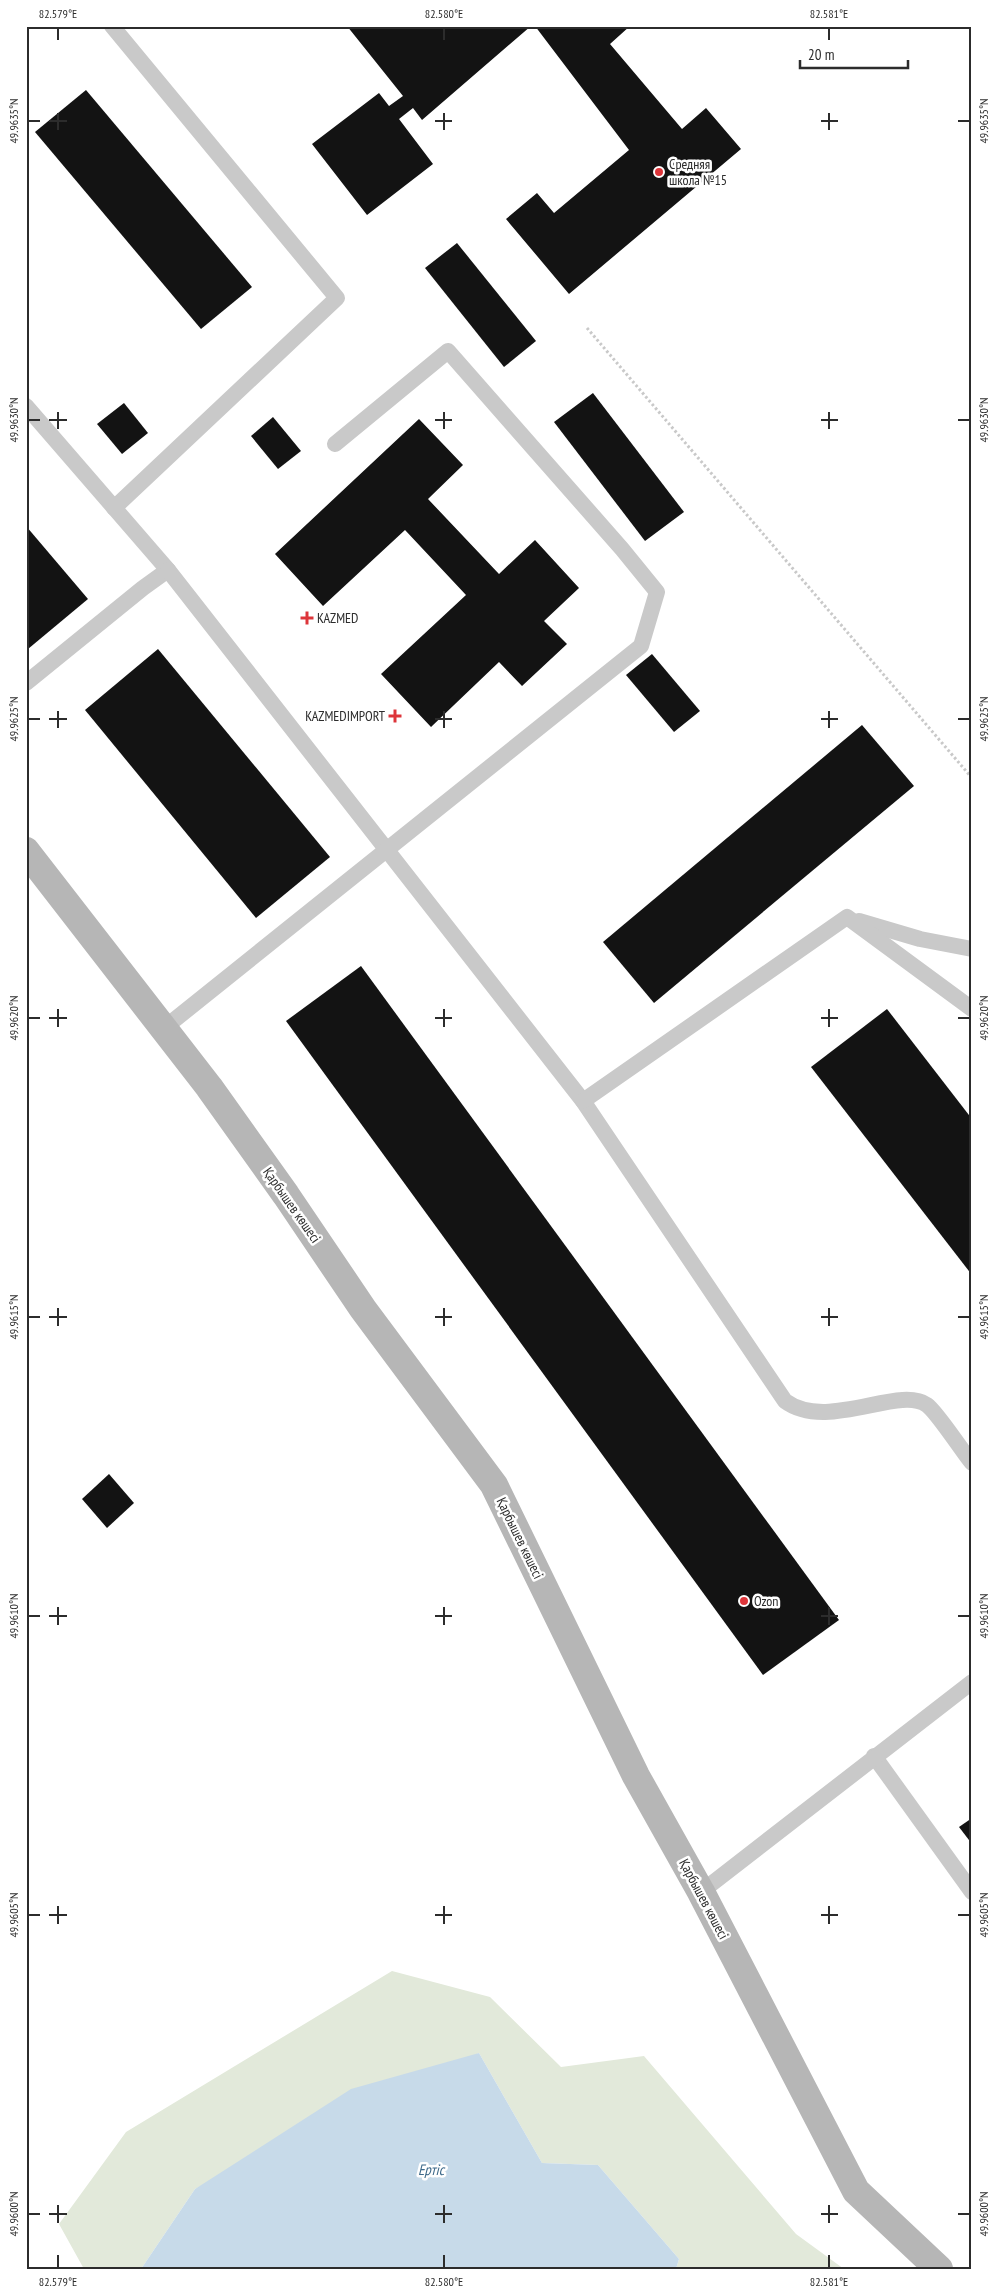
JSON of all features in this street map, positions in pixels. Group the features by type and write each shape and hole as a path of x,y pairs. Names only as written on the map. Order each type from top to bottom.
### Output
{"main road":[{"name":"Қарбышев көшесі","path":"26,851 162,1029 209,1087 286,1195 363,1309 494,1485 636,1776 701,1892 856,2191 939,2269"}],"lane":[{"path":"112,26 337,298 114,508"},
{"path":"162,1029 641,646 657,592 616,542 448,351 334,444"},
{"path":"26,406 168,570 583,1101 786,1402 794,1408 809,1413 855,1409 915,1400 928,1405 972,1463"},
{"path":"26,683 168,570"},
{"path":"583,1101 847,917"},
{"path":"847,917 920,939 972,949"},
{"path":"847,917 972,1009"},
{"path":"701,1892 874,1756 972,1682"},
{"path":"874,1756 972,1892"}],"path":[{"path":"587,328 972,778"}],"green space":[{"path":"392,1971 490,1997 561,2067 644,2056 796,2234 844,2269 676,2269 679,2259 598,2165 542,2163 479,2053 195,2189 141,2269 84,2269 59,2224 126,2132"}],"water":[{"name":"Ертіс","path":"479,2053 542,2163 598,2165 679,2259 676,2269 141,2269 195,2189 351,2089"}],"building":[{"path":"347,26 531,26 422,120 413,108 399,119 433,164 367,215 312,144 379,93 389,106 403,96"},
{"name":"Средняя школа №15","path":"535,26 630,26 610,44 682,129 706,108 741,149 569,294 506,219 537,193 554,213 629,150"},
{"path":"86,90 252,287 201,329 35,132"},
{"path":"457,243 536,341 504,367 425,268"},
{"path":"593,393 684,512 645,541 554,422"},
{"path":"124,403 148,433 122,454 97,424"},
{"path":"273,417 301,451 278,469 251,436"},
{"path":"419,419 463,465 428,499 499,574 535,540 579,588 544,621 567,644 522,686 499,662 431,727 381,674 466,595 405,530 323,606 275,554"},
{"path":"26,526 88,599 28,649 26,646"},
{"path":"158,649 330,857 256,918 85,710"},
{"path":"652,654 700,711 674,732 626,675"},
{"path":"862,725 914,786 654,1003 603,942"},
{"path":"361,966 839,1620 763,1675 286,1021"},
{"path":"887,1009 972,1119 972,1275 811,1067"},
{"path":"109,1474 134,1503 107,1528 82,1499"},
{"path":"972,1818 972,1844 959,1827"}],"place":[{"name":"Средняя школа №15","path":"659,172"},
{"name":"KAZMED","path":"307,618"},
{"name":"KAZMEDIMPORT","path":"395,716"},
{"name":"Ozon","path":"744,1601"}]}
